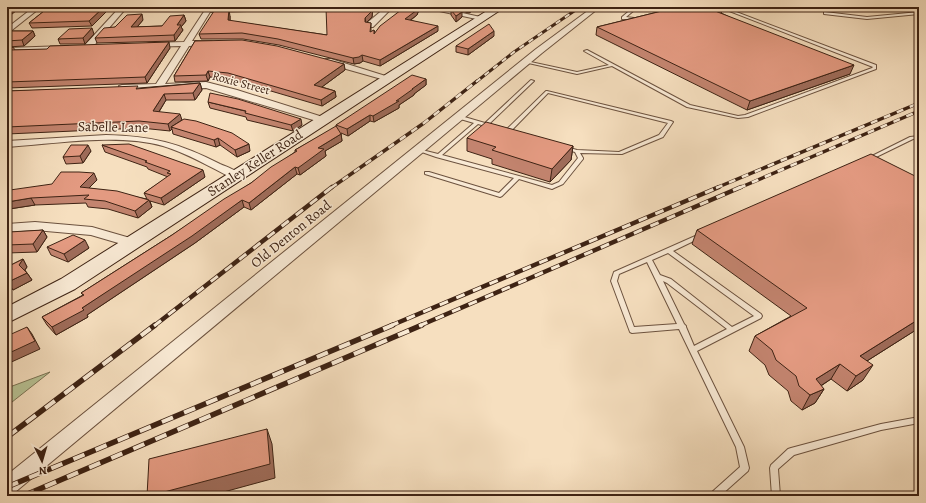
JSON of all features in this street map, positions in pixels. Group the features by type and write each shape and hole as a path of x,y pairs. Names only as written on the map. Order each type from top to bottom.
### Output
{"street":[{"path":"7,32 38,7"},
{"path":"81,47 124,7"},
{"path":"159,86 209,9 314,7"},
{"path":"370,25 390,7"},
{"path":"424,7 481,18"},
{"name":"Stanley Keller Road","path":"7,316 68,284 500,7"},
{"name":"Old Denton Road","path":"7,488 418,150 526,62 597,7"},
{"path":"141,45 221,42"},
{"path":"7,50 103,47"},
{"path":"323,60 388,78"},
{"name":"Roxie Street","path":"111,88 206,85 234,92 323,120"},
{"name":"Sabelle Lane","path":"7,144 116,138 144,140 170,146 201,158 236,176"},
{"path":"7,228 35,226 92,231 132,243"}],"lane":[{"path":"636,7 623,18 629,20 637,18"},
{"path":"586,51 689,106 738,117 746,116 874,69 875,66 720,7"},
{"path":"727,10 753,7"},
{"path":"825,13 867,18 919,13"},
{"path":"526,62 577,72 613,65"},
{"path":"485,125 532,81"},
{"path":"508,131 547,92 670,122 660,136 620,153 577,151 562,147"},
{"path":"459,117 497,128"},
{"path":"438,156 477,122"},
{"path":"502,130 516,134"},
{"path":"862,161 912,138 919,137"},
{"path":"418,150 552,187 561,183 581,158 577,151"},
{"path":"427,173 500,195 517,178"},
{"path":"683,326 632,330 614,281 616,273 710,231"},
{"path":"668,250 759,316 694,349"},
{"path":"649,259 683,326 740,447 745,468 714,496"},
{"path":"659,277 669,280 732,330"},
{"path":"776,496 774,468 791,452 881,427 919,420"}],"green space":[{"path":"50,372 7,406 7,388"}],"building":[{"path":"49,7 104,7 89,21 29,23"},
{"path":"372,7 372,11 365,18 365,22 371,23 370,32 374,30 374,34 380,26 401,10 402,7 418,7 417,10 405,19 438,26 380,60 362,55 353,58 278,39 242,33 199,34 214,11 229,10 228,20 327,35 326,8"},
{"path":"678,7 719,7 710,9 854,65 750,101 597,27"},
{"path":"451,10 462,12 456,16"},
{"path":"142,14 131,27 162,26 170,16 184,15 177,25 181,25 174,35 95,38 104,28 115,27 127,15"},
{"path":"489,24 494,31 468,49 456,46"},
{"path":"92,28 83,38 58,39 69,29"},
{"path":"7,31 33,31 22,40 7,41"},
{"path":"242,40 277,46 344,64 314,85 335,91 321,100 228,73 208,71 206,75 174,76 195,41"},
{"path":"169,42 145,77 7,82 7,47 13,47 10,50 47,49 50,46"},
{"path":"412,75 426,79 396,101 399,101 373,116 370,115 347,129 336,125"},
{"path":"200,83 193,93 164,94 153,111 180,114 168,124 139,121 7,127 7,91 138,86 136,89"},
{"path":"210,93 238,99 301,119 291,125 245,113 246,111 208,102"},
{"path":"184,119 196,121 232,133 249,144 235,150 218,138 214,140 171,127"},
{"path":"486,122 573,146 552,169 492,150 496,147 467,138"},
{"path":"336,126 341,134 318,148 324,149 298,168 295,167 249,203 242,200 192,236 82,308 84,310 52,327 42,317 84,295 81,293 172,235 224,199 251,183 271,167 297,151 295,150"},
{"path":"129,144 203,170 161,198 144,193 171,174 167,173 170,171 145,162 147,161 102,145"},
{"path":"71,145 88,145 80,156 63,157"},
{"path":"871,154 919,178 919,319 860,356 873,365 856,376 840,364 816,379 824,389 810,395 799,386 796,376 776,360 772,350 755,336 807,308 697,230"},
{"path":"61,172 94,173 80,187 117,191 149,200 135,211 105,201 84,199 89,195 31,198 7,202 7,197 10,190 52,184"},
{"path":"43,230 33,244 7,245 7,234 9,232"},
{"path":"73,235 85,240 64,254 47,247"},
{"path":"23,259 19,265 27,273 8,282 7,267"},
{"path":"27,327 35,341 7,354 7,336"},
{"path":"267,429 270,464 147,496 149,459"}],"railway":[{"path":"476,82 514,52 580,7"},
{"path":"331,188 424,123 477,81"},
{"path":"716,188 919,103"},
{"path":"739,188 919,111"},
{"path":"154,326 332,187"},
{"path":"390,326 719,187"},
{"path":"419,326 741,187"},
{"path":"7,437 155,325"},
{"path":"7,487 393,325"},
{"path":"23,496 422,325"}]}
